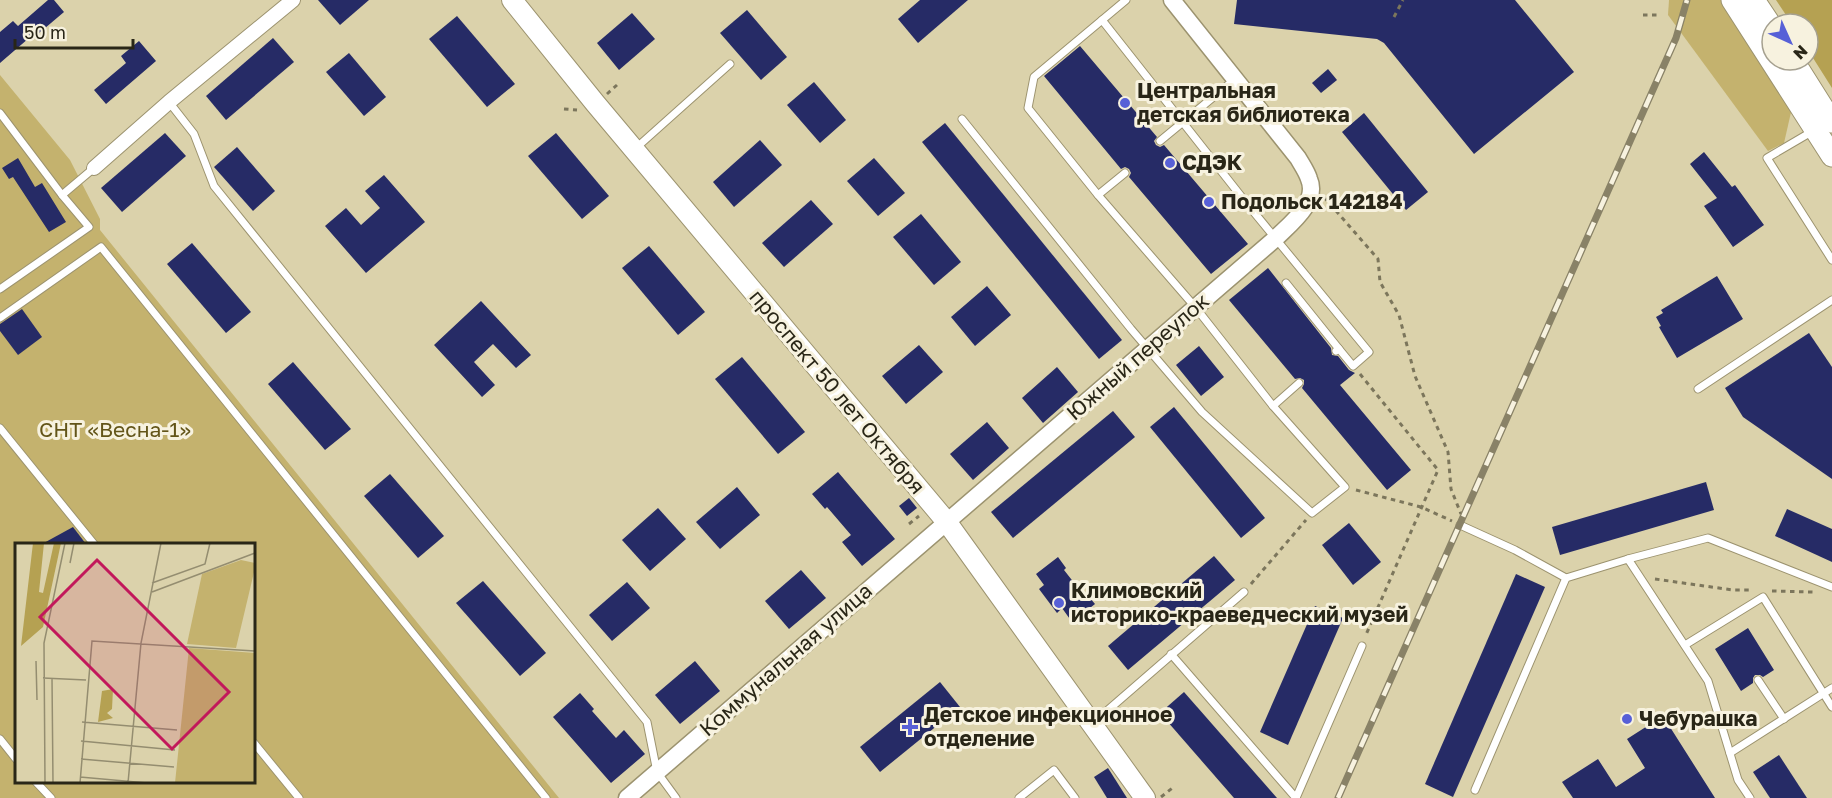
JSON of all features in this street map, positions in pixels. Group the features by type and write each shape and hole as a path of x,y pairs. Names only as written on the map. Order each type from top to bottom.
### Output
{"main road":[{"name":"проспект 50 лет Октября","path":"512,0 634,150 946,521 1145,798"},
{"path":"1732,0 1823,126"},
{"path":"1798,72 1823,126 1832,156"}],"street":[{"path":"94,168 169,102 293,0"},
{"path":"1172,0 1298,158 1311,181"},
{"name":"Южный переулок","path":"946,521 1276,238 1300,214 1310,199 1311,181"},
{"name":"Коммунальная улица","path":"627,798 946,521"}],"lane":[{"path":"962,119 1202,412 1312,513 1345,487 1273,406 1196,308 1098,195 1029,108 1034,77 1126,0"},
{"path":"1102,20 1182,122 1370,352 1353,366 1286,283"},
{"path":"634,150 730,64"},
{"path":"1160,141 1236,79"},
{"path":"169,102 194,134 214,186 647,722 657,772 676,798"},
{"path":"0,113 62,195 89,226 0,289"},
{"path":"1823,126 1767,158 1832,260"},
{"path":"62,195 94,168"},
{"path":"1098,195 1125,172"},
{"path":"0,318 101,248 546,798"},
{"path":"1698,389 1832,300"},
{"path":"1273,406 1299,384"},
{"path":"0,428 93,543"},
{"path":"1461,522 1566,578 1708,538 1832,586"},
{"path":"1628,559 1708,681 1738,780 1750,798"},
{"path":"1475,790 1566,578"},
{"path":"1093,723 1244,592"},
{"path":"1685,645 1763,597 1832,707"},
{"path":"1171,654 1296,798 1362,646"},
{"path":"1758,680 1784,719"},
{"path":"1730,753 1832,688"},
{"path":"0,739 15,758"},
{"path":"255,744 299,798"},
{"path":"1019,798 1053,770 1075,798"},
{"path":"37,783 51,798"}],"path":[{"path":"1394,17 1403,0"},
{"path":"1643,15 1660,15"},
{"path":"604,97 617,85"},
{"path":"564,109 587,111"},
{"path":"1311,181 1378,259 1380,282 1399,315 1415,376 1448,452 1451,489 1461,522"},
{"path":"1353,366 1438,470 1362,646"},
{"path":"1345,487 1421,507 1461,522"},
{"path":"909,524 926,511"},
{"path":"1244,592 1312,513"},
{"path":"1640,577 1756,591"},
{"path":"1768,591 1814,592"},
{"path":"1160,798 1175,786"}],"green space":[{"path":"1669,0 1726,0 1760,56 1760,72 1770,72 1792,108 1784,143 1768,151 1668,15"},
{"name":"СНТ «Весна-1»","path":"0,75 70,160 100,219 100,230 559,798 0,798"}],"shaded area":[{"path":"1776,0 1832,0 1832,88 1820,69 1820,12 1784,12"}],"building":[{"path":"48,0 54,0 64,12 38,34 36,32 0,63 0,32 13,21 18,26"},
{"path":"318,0 369,0 340,25"},
{"path":"920,0 968,0 918,43 898,19"},
{"path":"1237,0 1515,0 1574,72 1474,154 1384,43 1377,39 1234,24"},
{"path":"747,10 787,57 761,80 720,33"},
{"path":"632,13 655,39 619,70 597,43"},
{"path":"457,16 515,84 487,107 429,39"},
{"path":"273,38 294,62 226,120 206,96"},
{"path":"139,41 156,61 106,104 94,90 126,63 121,56"},
{"path":"1080,46 1157,137 1154,141 1156,145 1160,147 1164,145 1248,244 1211,274 1129,177 1131,173 1129,169 1125,167 1121,169 1044,76"},
{"path":"349,53 386,97 364,116 326,72"},
{"path":"1328,69 1337,80 1321,93 1312,83"},
{"path":"814,82 846,120 820,143 787,105"},
{"path":"1364,113 1428,192 1406,210 1342,132"},
{"path":"945,123 1122,340 1099,359 922,142"},
{"path":"165,133 186,156 122,212 101,188"},
{"path":"556,133 609,196 582,219 528,156"},
{"path":"760,140 782,165 734,207 713,182"},
{"path":"237,147 275,191 253,211 214,167"},
{"path":"1704,152 1732,187 1735,185 1764,225 1733,247 1704,206 1717,198 1690,164"},
{"path":"18,158 35,187 42,183 66,222 49,232 13,177 9,179 2,168"},
{"path":"874,158 905,193 878,216 847,181"},
{"path":"384,175 425,222 366,273 325,226 346,208 361,225 380,208 365,191"},
{"path":"811,200 833,224 784,267 762,243"},
{"path":"921,214 961,262 934,285 893,237"},
{"path":"192,243 251,312 226,333 167,264"},
{"path":"649,246 705,312 678,335 622,268"},
{"path":"1268,268 1331,348 1332,355 1338,356 1349,370 1355,373 1340,385 1411,470 1387,490 1302,388 1304,380 1295,379 1229,300"},
{"path":"1717,276 1743,319 1677,358 1659,327 1661,326 1656,317 1663,313 1661,310"},
{"path":"987,286 1011,315 975,346 951,317"},
{"path":"481,301 531,355 516,368 493,344 474,362 495,385 482,397 434,345"},
{"path":"22,309 42,337 18,355 0,331 0,324"},
{"path":"1809,333 1832,367 1832,479 1743,417 1725,388"},
{"path":"919,345 943,372 906,404 882,376"},
{"path":"1199,346 1224,377 1201,396 1176,365"},
{"path":"742,357 805,432 778,454 715,379"},
{"path":"293,362 351,429 325,450 268,384"},
{"path":"1057,367 1078,392 1043,423 1022,398"},
{"path":"1174,407 1265,518 1241,538 1150,427"},
{"path":"1113,411 1135,437 1013,538 991,512"},
{"path":"987,422 1009,448 973,480 950,454"},
{"path":"838,472 895,539 862,566 842,542 851,535 827,507 825,509 812,494"},
{"path":"390,474 444,536 418,558 364,496"},
{"path":"1706,482 1714,510 1560,555 1552,527"},
{"path":"737,487 760,515 720,549 696,522"},
{"path":"909,498 917,508 907,516 899,506"},
{"path":"658,508 686,539 650,571 622,540"},
{"path":"1787,509 1832,529 1832,562 1775,536"},
{"path":"1349,523 1381,562 1353,585 1322,545"},
{"path":"73,527 85,543 44,543"},
{"path":"1214,556 1235,580 1128,670 1108,646"},
{"path":"1058,557 1066,568 1064,570 1082,593 1084,591 1095,604 1072,622 1062,608 1057,613 1039,589 1044,585 1036,574"},
{"path":"801,570 826,598 789,629 765,601"},
{"path":"1516,574 1545,587 1453,797 1425,784"},
{"path":"483,581 546,653 520,676 456,603"},
{"path":"627,582 650,608 612,641 589,615"},
{"path":"1315,606 1343,618 1288,745 1260,732"},
{"path":"1748,628 1774,670 1763,677 1755,675 1753,683 1741,691 1715,649"},
{"path":"695,661 720,691 680,724 655,695"},
{"name":"Детское инфекционное отделение","path":"940,682 960,707 880,772 860,747"},
{"path":"1184,692 1277,798 1234,798 1160,713"},
{"path":"580,693 594,709 592,711 616,738 624,730 645,754 611,783 553,717"},
{"path":"1663,716 1715,798 1573,798 1562,782 1598,759 1616,787 1645,768 1627,739"},
{"path":"1779,755 1807,798 1770,798 1753,772"},
{"path":"1108,768 1127,798 1107,798 1094,777"}],"railway":[{"path":"1338,798 1676,38 1687,0"}],"place":[{"name":"Центральная детская библиотека","path":"1125,103"},
{"name":"СДЭК","path":"1170,163"},
{"name":"Подольск 142184","path":"1209,202"},
{"name":"Климовский историко-краеведческий музей","path":"1059,603"},
{"name":"Чебурашка","path":"1627,719"},
{"name":"Детское инфекционное отделение","path":"910,727"}]}
